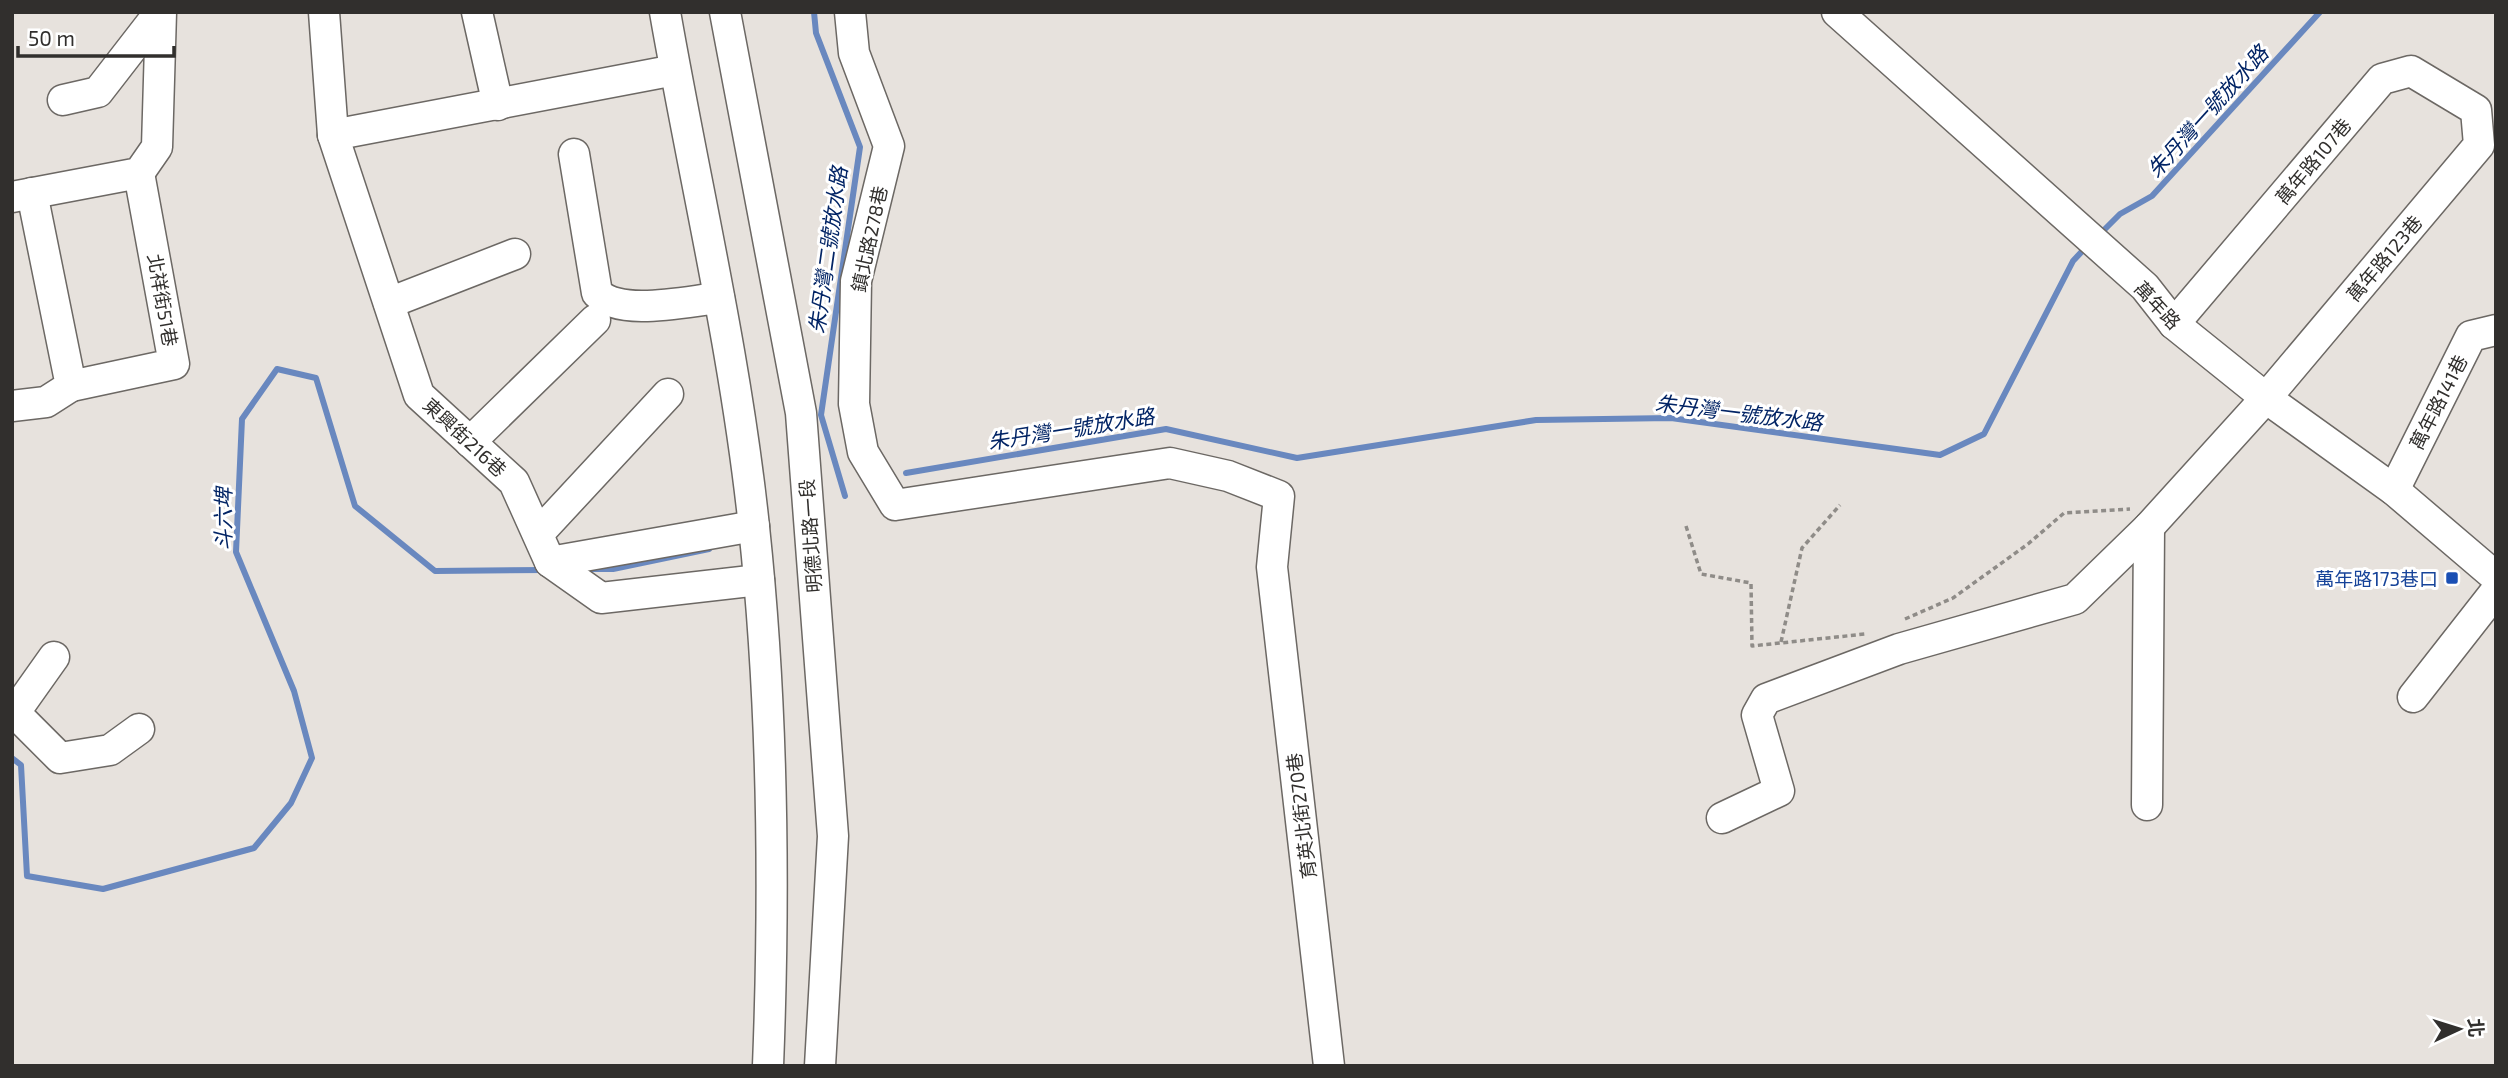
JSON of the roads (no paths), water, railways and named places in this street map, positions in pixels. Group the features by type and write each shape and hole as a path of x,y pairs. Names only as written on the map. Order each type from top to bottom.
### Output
{"street":[{"path":"63,100 98,92 160,12"},
{"path":"71,386 22,195 139,173 157,147 160,12"},
{"name":"東興街216巷","path":"324,12 333,135 419,395 514,482 550,562"},
{"path":"477,12 498,105"},
{"path":"665,12 719,298 754,526 768,759 772,968 768,1066"},
{"name":"明德北路一段","path":"725,12 801,413 833,836 820,1066"},
{"name":"鎮北路278巷","path":"850,12 854,53 889,146 856,281 854,404 863,452 895,505"},
{"name":"萬年路","path":"1838,12 2125,272 2145,287 2174,324 2266,398 2394,490 2496,577"},
{"path":"333,135 675,70"},
{"name":"萬年路107巷","path":"2174,324 2382,79 2411,71 2476,110"},
{"name":"萬年路123巷","path":"1721,818 1779,791 1757,715 1766,699 1899,649 2075,599 2149,527 2266,398 2479,145 2476,110"},
{"path":"573,154 597,293 606,302 622,307 719,298"},
{"name":"北祥街51巷","path":"12,406 46,402 71,386 174,364 139,173"},
{"path":"389,303 515,254"},
{"path":"470,442 595,320"},
{"name":"萬年路141巷","path":"2394,490 2471,336 2496,330"},
{"path":"538,534 668,394"},
{"name":"育英北街270巷","path":"895,505 1170,463 1228,476 1279,496 1272,567 1329,1066"},
{"path":"550,562 754,526"},
{"path":"2147,805 2149,527"},
{"path":"550,562 601,598 759,580"},
{"path":"2413,696 2496,591"},
{"path":"54,657 13,711 60,758 110,750 139,729"}],"waterway":[{"name":"朱丹灣二號放水路","path":"814,12 816,33 860,147 821,415 845,496"},
{"name":"朱丹灣一號放水路","path":"2100,234 2120,214 2152,196 2320,12"},
{"name":"朱丹灣一號放水路","path":"906,473 1166,429 1297,458 1536,420 1671,418 1940,455 1984,434 2073,261 2087,246"},
{"name":"斗六埤","path":"12,758 21,765 27,876 103,889 254,848 291,803 312,758 294,691 236,552 242,419 277,369 316,378 355,506 435,571 546,570"},
{"name":"斗六埤","path":"588,569 613,569 709,549"}],"place":[{"name":"萬年路173巷口","path":"2452,578"}]}
